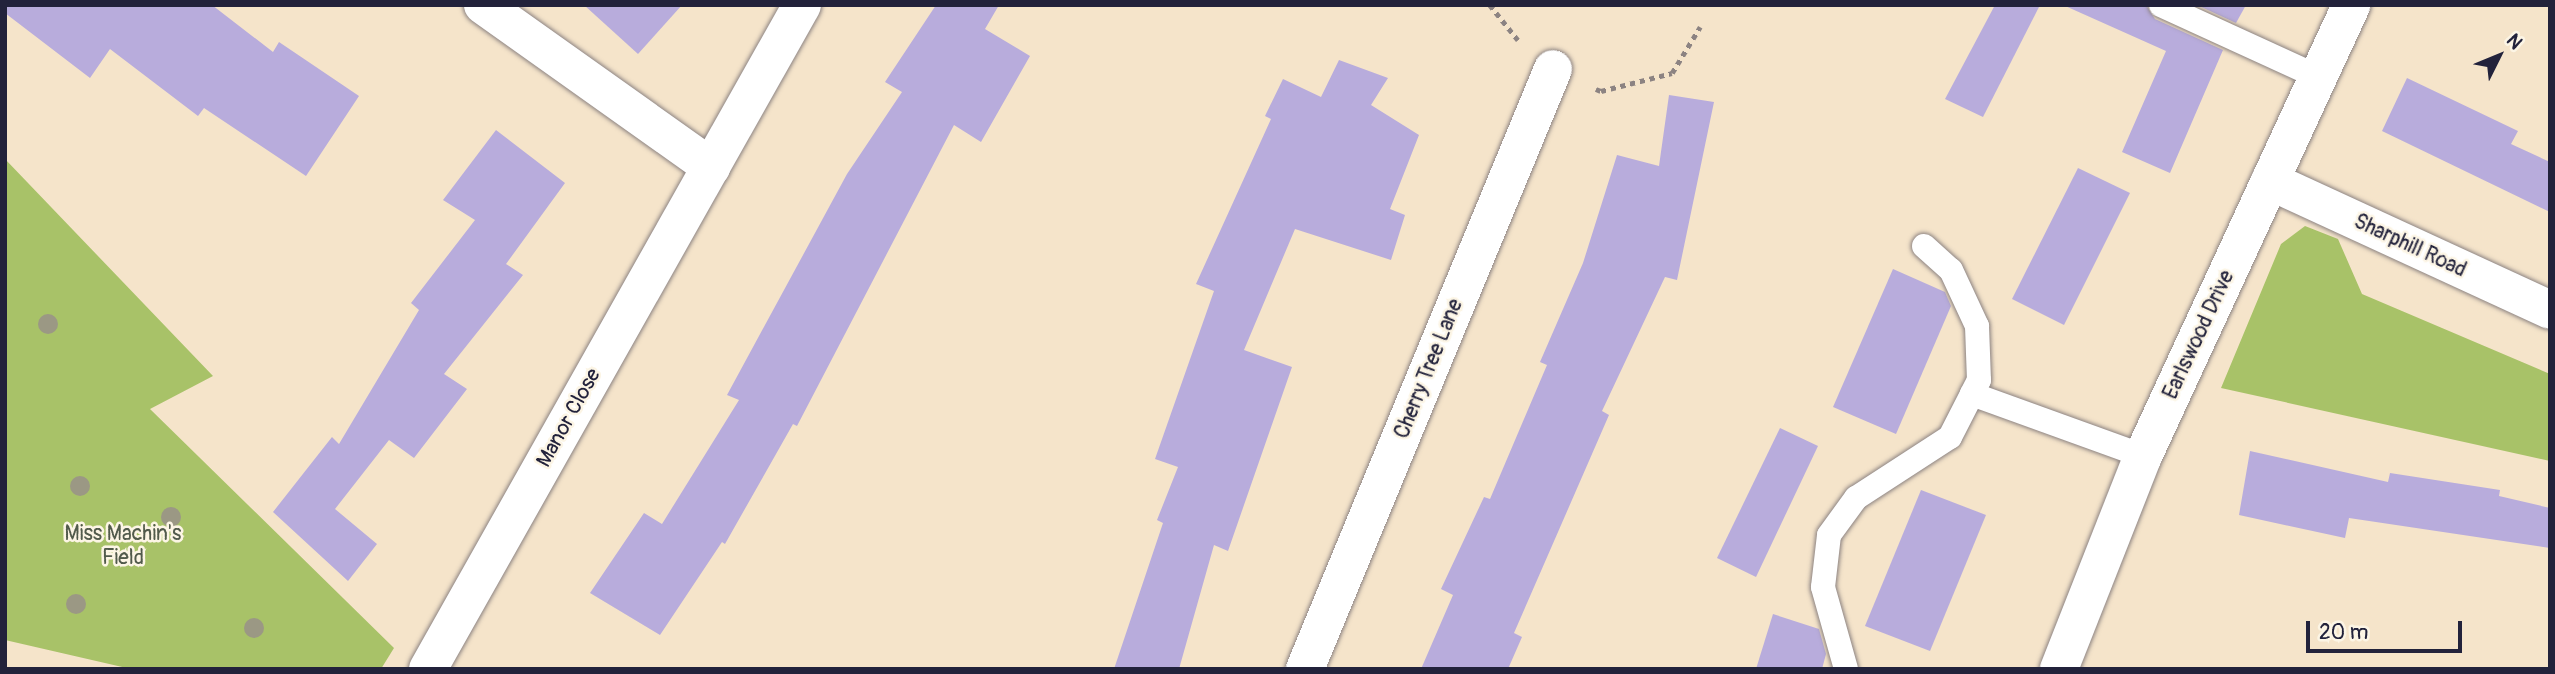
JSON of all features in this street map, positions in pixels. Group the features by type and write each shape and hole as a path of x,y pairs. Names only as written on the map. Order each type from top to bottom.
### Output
{"street":[{"path":"483,5 711,167"},
{"name":"Manor Close","path":"428,669 802,5"},
{"name":"Earlswood Drive","path":"2059,669 2143,456 2351,5"},
{"name":"Cherry Tree Lane","path":"1305,669 1553,69"},
{"name":"Sharphill Road","path":"2270,181 2550,310"}],"lane":[{"path":"2161,5 2318,77"},
{"path":"1846,669 1823,587 1829,535 1856,498 1950,437 1979,380 1977,326 1951,270 1924,246"},
{"path":"1972,394 2143,456"}],"green space":[{"name":"Miss Machin's Field","path":"5,159 213,376 150,409 394,648 381,669 131,669 5,640"},
{"path":"2305,226 2338,239 2362,294 2550,374 2550,461 2221,388 2281,244"}],"building":[{"path":"5,5 212,5 273,52 279,42 359,96 306,176 204,108 198,116 110,49 90,78 5,13"},
{"path":"584,5 682,5 638,54"},
{"path":"936,5 999,5 985,29 1030,56 981,142 954,125 797,426 793,424 725,544 722,542 660,635 590,593 644,513 662,524 739,400 727,395 847,174 902,92 885,82"},
{"path":"1995,5 2040,5 1983,117 1945,99"},
{"path":"2063,5 2146,5 2155,19 2223,50 2170,173 2122,152 2166,51"},
{"path":"2197,5 2246,5 2236,23"},
{"path":"1339,60 1388,78 1371,105 1419,135 1390,209 1405,215 1391,260 1295,229 1244,350 1292,367 1228,551 1214,545 1179,669 1114,669 1163,523 1157,520 1178,467 1155,459 1214,291 1196,284 1271,119 1265,116 1283,79 1321,97"},
{"path":"2407,78 2518,131 2511,144 2550,162 2550,212 2382,131"},
{"path":"1669,95 1714,102 1677,280 1665,277 1602,411 1609,415 1514,633 1522,637 1508,669 1421,669 1453,595 1441,589 1484,497 1490,499 1547,365 1540,362 1583,263 1617,155 1659,166"},
{"path":"496,130 565,183 506,264 523,275 444,374 467,389 414,458 389,440 335,509 377,544 348,581 273,512 332,437 339,444 419,310 411,303 475,220 443,200"},
{"path":"2078,168 2130,193 2064,325 2012,299"},
{"path":"1893,269 1945,292 1951,306 1896,434 1833,407"},
{"path":"1780,428 1818,446 1756,577 1717,558"},
{"path":"2250,451 2388,482 2390,473 2500,490 2499,496 2550,508 2550,548 2349,518 2345,538 2239,515"},
{"path":"1921,490 1986,515 1930,651 1865,626"},
{"path":"1773,614 1819,629 1826,654 1822,669 1756,669"}]}
